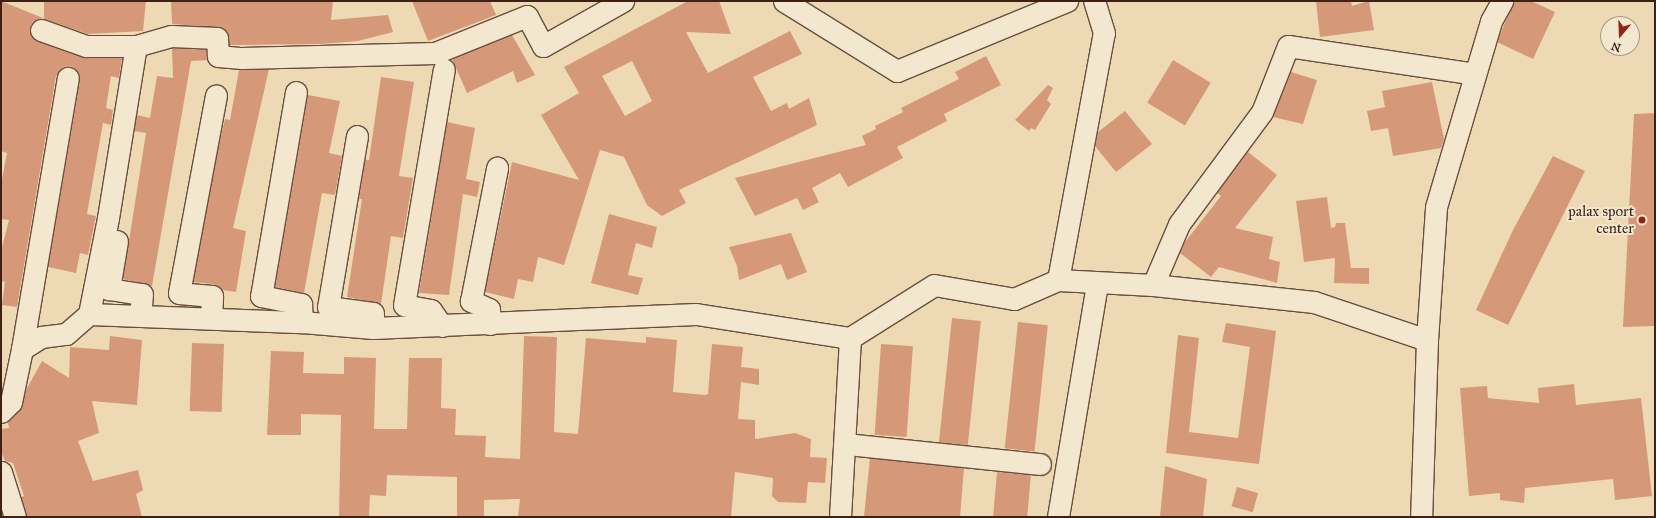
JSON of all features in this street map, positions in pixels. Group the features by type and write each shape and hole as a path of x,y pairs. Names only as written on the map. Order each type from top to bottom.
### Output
{"street":[{"path":"41,30 86,46 136,46 171,36 218,38 218,56 234,57 435,54 527,16 543,46 624,1"},
{"path":"784,1 897,71 1067,1"},
{"path":"1058,280 1104,33 1094,1"},
{"path":"1421,517 1427,340 1436,207 1491,21 1502,1"},
{"path":"22,349 41,337 66,334 89,314 136,46"},
{"path":"1153,285 1179,224 1262,112 1288,46 1475,74"},
{"path":"442,326 431,310 404,305 444,69"},
{"path":"1,412 11,402 22,349 68,78"},
{"path":"140,315 142,294 109,290 143,88"},
{"path":"296,92 261,296 301,304 302,322"},
{"path":"211,318 212,296 179,292 216,95"},
{"path":"357,136 328,307 373,313 373,328"},
{"path":"490,324 489,309 471,301 497,168"},
{"path":"89,314 302,322 373,328 696,314 850,338 934,285 1014,299 1058,280 1097,284 1153,285 1314,302 1427,340"},
{"path":"1058,517 1097,284"},
{"path":"840,517 846,444 850,338"},
{"path":"846,444 1040,464"},
{"path":"1,472 15,517"}],"building":[{"path":"1,1 43,18 34,21 30,26 32,37 37,41 82,57 122,58 119,78 111,76 106,108 113,110 111,125 103,123 87,214 96,216 88,255 80,253 76,273 48,267 80,80 76,69 70,66 63,67 56,76 17,307 2,305 5,282 1,281 1,251 9,220 1,219 1,184 7,153 1,151"},
{"path":"44,1 146,1 143,31 88,34 44,19"},
{"path":"171,1 333,1 331,20 388,15 393,32 358,41 321,44 229,45 227,32 223,28 172,24"},
{"path":"412,1 490,1 496,15 428,41"},
{"path":"688,1 719,1 731,34 686,32 708,73 790,31 802,54 753,77 771,111 787,103 789,109 809,98 817,125 679,190 686,203 662,216 647,205 624,157 600,150 564,265 538,257 533,282 518,279 514,299 485,292 512,162 579,180 541,115 579,93 564,67","holes":["632,61 652,101 625,116 602,76"]},
{"path":"1316,1 1351,1 1352,6 1369,1 1374,30 1320,37"},
{"path":"1514,1 1531,1 1555,12 1533,59 1497,42"},
{"path":"512,35 535,75 517,83 513,71 467,93 452,59"},
{"path":"172,48 206,50 207,60 191,61 152,286 123,279 146,133 134,131 137,115 150,118 157,76 173,78"},
{"path":"986,56 1001,85 944,114 947,121 897,147 903,158 848,187 840,173 812,188 819,202 803,210 797,198 755,216 735,178 866,145 862,136 876,129 875,126 903,112 901,108 959,79 955,72"},
{"path":"1173,60 1211,83 1185,126 1147,103"},
{"path":"269,69 233,228 246,231 236,292 222,290 213,284 193,282 218,148 225,119 230,120 239,70"},
{"path":"1291,72 1317,80 1303,124 1273,117"},
{"path":"381,77 414,82 399,176 413,178 403,238 391,236 381,304 347,297 362,199 359,199 365,160 369,160"},
{"path":"1432,82 1444,139 1441,148 1393,156 1388,128 1371,131 1367,111 1385,107 1382,91"},
{"path":"1048,85 1053,88 1047,100 1051,104 1035,130 1031,128 1029,131 1015,120"},
{"path":"308,95 340,101 329,153 342,156 335,195 322,193 304,293 275,287"},
{"path":"1125,111 1152,144 1116,172 1095,146 1098,132"},
{"name":"palax sport center","path":"1655,113 1655,326 1623,327 1634,114"},
{"path":"447,122 475,128 466,179 480,182 477,197 463,194 449,295 419,293"},
{"path":"1248,152 1277,175 1235,228 1273,237 1269,259 1280,262 1277,283 1219,267 1211,277 1180,253 1185,242 1221,196 1217,193"},
{"path":"1553,156 1585,171 1508,325 1476,310 1513,230"},
{"path":"1327,197 1331,228 1335,227 1336,223 1345,223 1351,268 1369,268 1369,284 1334,283 1335,258 1304,262 1296,201"},
{"path":"609,214 657,227 652,248 636,243 628,275 643,278 638,295 591,283"},
{"path":"791,233 807,272 787,280 781,264 739,280 737,266 729,247"},
{"path":"952,318 981,321 968,445 939,442"},
{"path":"1018,322 1048,325 1035,451 1005,448"},
{"path":"1226,323 1276,331 1259,464 1166,453 1178,335 1199,338 1189,432 1238,438 1250,347 1222,342"},
{"path":"110,336 142,340 137,405 92,401 99,433 78,441 93,481 138,470 143,490 136,494 142,517 27,517 21,497 24,496 13,463 5,461 1,452 1,429 9,428 8,422 20,410 26,390 42,361 69,378 70,347 109,350"},
{"path":"524,336 557,337 554,432 578,434 586,338 646,343 646,337 677,340 673,392 705,395 708,394 712,344 743,347 741,367 759,369 759,385 741,382 738,419 755,420 755,439 795,433 811,439 810,457 827,458 825,483 808,482 806,503 778,502 772,496 773,478 735,472 731,517 518,517 520,499 484,500 484,517 457,517 457,477 387,475 386,496 370,495 369,517 339,517 341,415 301,414 301,435 267,435 271,351 304,352 303,373 344,374 344,357 376,358 374,429 407,429 409,358 442,358 441,408 456,409 455,435 486,436 485,457 520,459"},
{"path":"192,343 224,344 222,412 190,411"},
{"path":"881,344 913,346 907,437 875,435"},
{"path":"1574,384 1576,405 1641,398 1652,496 1615,500 1613,479 1525,488 1524,503 1500,500 1500,493 1469,496 1460,388 1487,386 1488,398 1539,403 1538,388"},
{"path":"870,458 964,468 960,517 864,517"},
{"path":"1165,466 1207,479 1203,517 1160,517"},
{"path":"997,472 1031,475 1027,517 993,517"},
{"path":"1237,487 1258,493 1253,512 1231,506"}],"place":[{"name":"palax sport center","path":"1642,220"}]}
